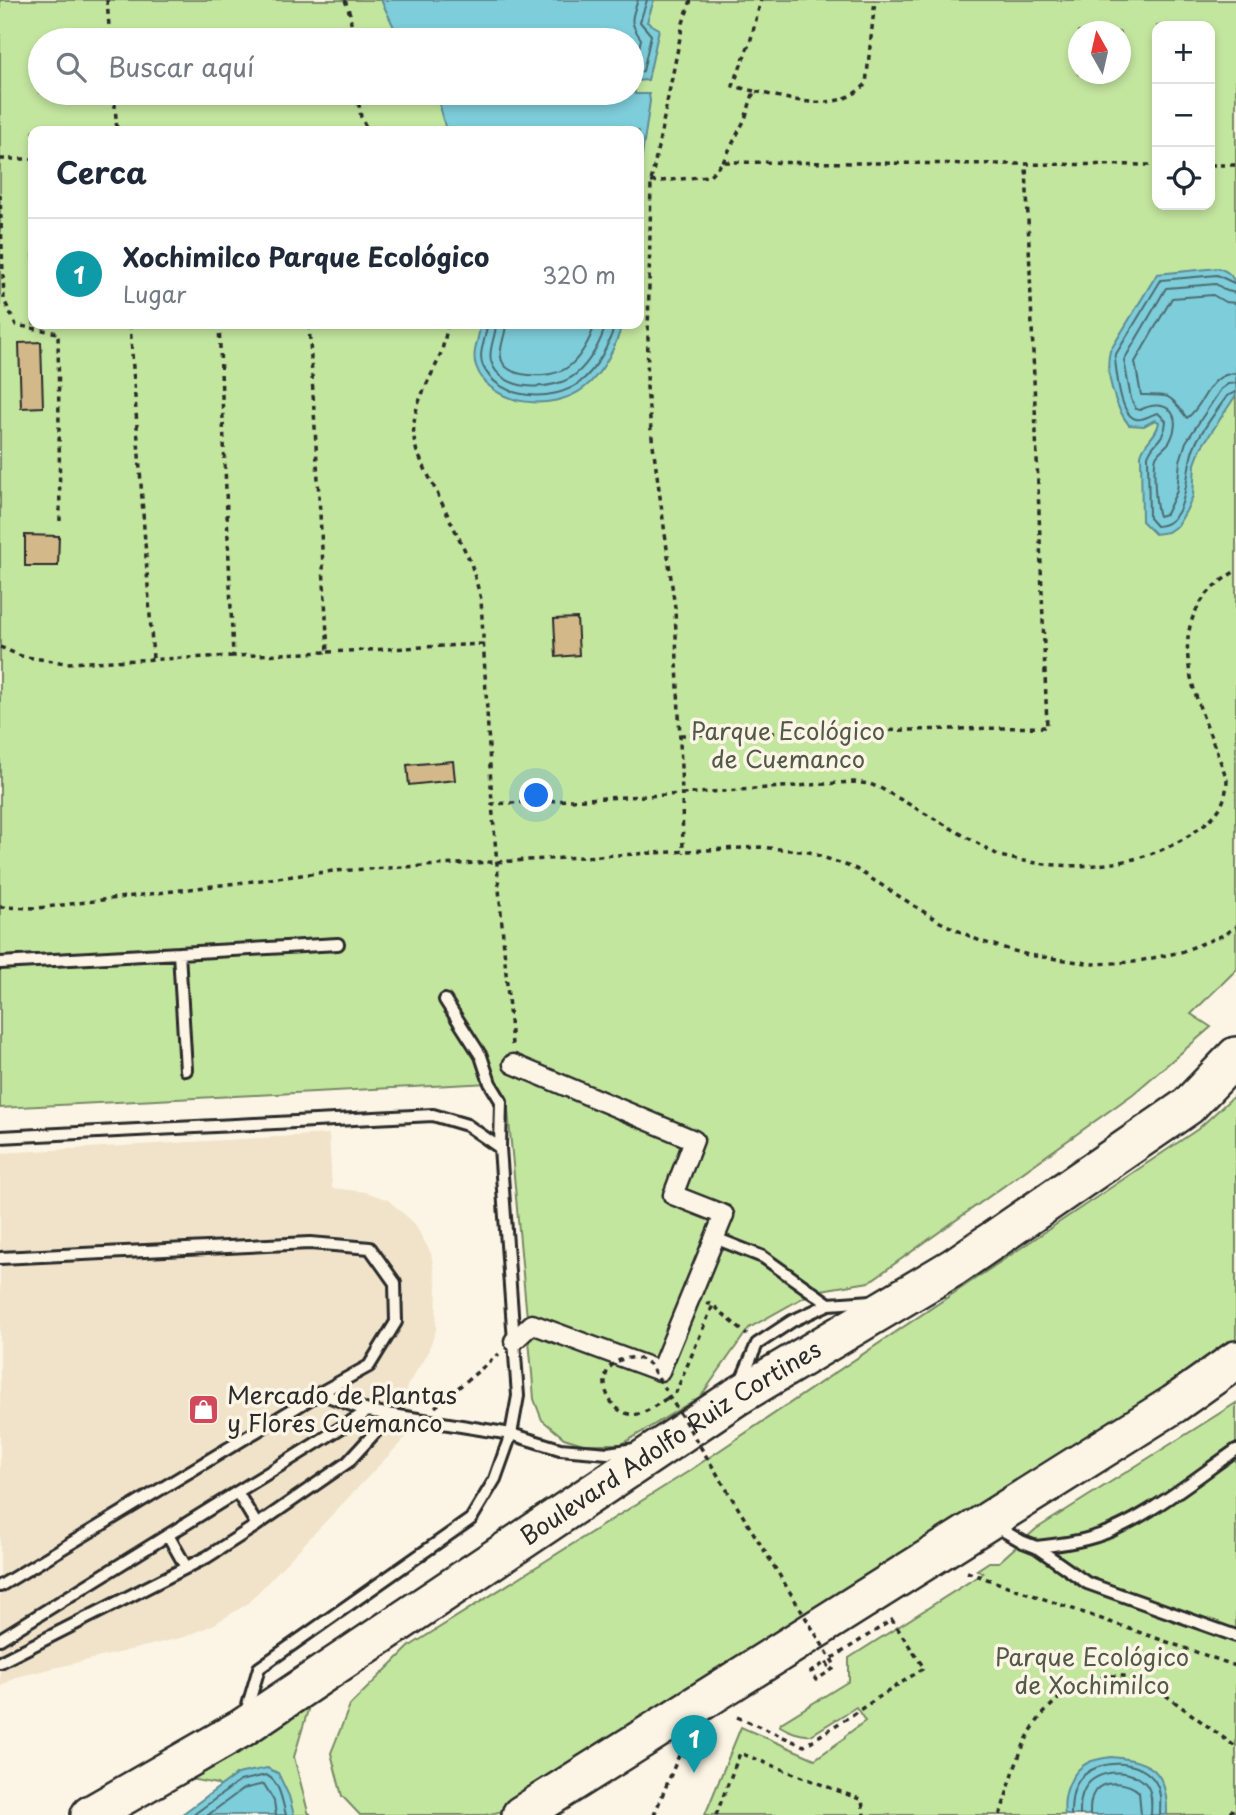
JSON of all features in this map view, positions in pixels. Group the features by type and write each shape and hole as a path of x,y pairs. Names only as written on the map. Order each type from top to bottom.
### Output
{"highway":[{"name":"Boulevard Adolfo Ruiz Cortines","path":"90,1815 242,1728 736,1397 954,1267 1188,1106 1236,1056"},
{"path":"521,1815 1174,1404 1236,1360"}],"street":[{"path":"513,1064 694,1140 673,1195 724,1214 660,1371 532,1324 514,1341"}],"lane":[{"path":"0,964 338,944"},
{"path":"179,953 186,1070"},
{"path":"242,1728 259,1668 471,1519 495,1479 511,1434 518,1396 500,1148 501,1101 495,1087 490,1083 481,1056 445,1000"},
{"path":"0,1137 433,1115 467,1125 500,1148"},
{"path":"715,1238 763,1257 829,1304"},
{"path":"0,1258 310,1243 370,1248 396,1283 396,1322 369,1366 0,1586"},
{"path":"736,1397 757,1344 792,1321 829,1304 899,1299"},
{"path":"320,1393 368,1411 511,1434 560,1449 608,1453 664,1445"},
{"path":"0,1639 368,1411"},
{"path":"0,1662 186,1567 257,1525 348,1462 390,1416"},
{"path":"1036,1547 1093,1538 1133,1520 1236,1450"},
{"path":"237,1492 257,1525"},
{"path":"987,1522 1036,1547 1087,1583 1236,1636"},
{"path":"168,1535 186,1567"}],"path":[{"path":"107,0 109,28"},
{"path":"345,0 352,28"},
{"path":"683,853 675,608 648,397 651,182 683,23 691,0"},
{"path":"761,0 751,39 733,86 817,104 834,102 860,91 866,84 875,0"},
{"path":"651,182 709,176 723,162 745,119 754,91"},
{"path":"115,105 117,126"},
{"path":"359,105 366,126"},
{"path":"0,159 28,159"},
{"path":"723,162 1152,165"},
{"path":"680,735 1047,727 1026,165"},
{"path":"1215,165 1236,165"},
{"path":"0,194 4,300 16,325 28,327"},
{"path":"37,329 58,333 60,521"},
{"path":"130,329 153,659"},
{"path":"219,329 233,656"},
{"path":"309,329 328,652"},
{"path":"447,329 436,365 418,400 413,432 417,452 471,563 481,599 496,863 513,1064"},
{"path":"492,804 853,782 883,789 1000,856 1012,859 1086,865 1132,861 1158,853 1203,826 1221,808 1226,795 1227,780 1189,672 1186,646 1192,618 1202,600 1215,585 1236,571"},
{"path":"0,647 21,656 65,663 484,644"},
{"path":"0,907 38,908 333,871 760,847 809,852 856,869 940,922 980,941 1028,955 1094,964 1134,962 1181,952 1222,936 1236,927"},
{"path":"691,1297 713,1306 757,1344"},
{"path":"713,1306 676,1392 666,1399 642,1413 629,1415 616,1408 607,1395 604,1380 608,1368 618,1360 631,1357 642,1359 650,1365 829,1663 836,1667 816,1679 811,1672 829,1663 892,1620 924,1668 804,1746 737,1717"},
{"path":"420,1420 514,1341"},
{"path":"967,1572 1236,1665"},
{"path":"1000,1815 1021,1754 1035,1724 1057,1699 1078,1685 1098,1677 1135,1676 1149,1683 1236,1747"},
{"path":"654,1815 680,1753"},
{"path":"716,1815 740,1753 862,1800 864,1815"},
{"path":"1230,1813 1236,1805"},
{"path":"1224,1815 1236,1813"}],"shaded area":[{"name":"Mercado de Plantas y Flores Cuemanco","path":"329,1134 332,1188 366,1192 388,1200 414,1223 431,1253 437,1288 436,1330 427,1354 407,1386 410,1433 247,1604 213,1625 185,1637 16,1677 0,1687 0,1153"}],"green space":[{"name":"Parque Ecológico de Cuemanco","path":"0,0 1236,0 1236,970 1191,1014 1211,1027 1133,1094 869,1282 815,1291 749,1328 701,1396 622,1444 583,1444 564,1438 542,1420 534,1399 507,1099 490,1083 0,1108"},
{"path":"1236,1094 1236,1344 520,1807 486,1815 360,1815 342,1796 331,1753 350,1705 410,1646 686,1473 1198,1129"},
{"name":"Parque Ecológico de Xochimilco","path":"1236,1403 1236,1815 705,1815 741,1727 815,1759 865,1721 856,1707 811,1735 791,1731 780,1726 781,1723 849,1681 849,1658 983,1573 977,1570 989,1562 999,1562 1036,1529"},
{"path":"310,1703 294,1757 311,1815 254,1815 217,1784 190,1779"}],"water":[{"path":"381,0 654,0 647,22 659,29 648,80 644,80 644,28 394,28"},
{"path":"644,94 649,94 650,101 644,142 644,126 445,126 440,105 644,105"},
{"path":"1218,268 1229,274 1236,285 1236,395 1201,448 1195,464 1193,496 1178,525 1168,532 1155,534 1142,521 1141,455 1156,432 1159,422 1155,420 1144,426 1129,425 1124,418 1110,379 1110,351 1157,274"},
{"path":"480,329 620,329 608,359 591,382 571,396 540,402 508,397 483,380 475,361"},
{"path":"1111,1757 1137,1761 1155,1771 1164,1788 1167,1815 1065,1815 1066,1792 1077,1771 1089,1762"},
{"path":"267,1768 278,1773 294,1815 181,1815 237,1774"}],"building":[{"path":"41,342 43,407 21,408 19,343"},
{"path":"25,535 59,536 58,566 25,566"},
{"path":"577,618 579,655 556,657 554,619"},
{"path":"453,761 455,780 409,785 407,765"}],"place":[{"name":"Mercado de Plantas y Flores Cuemanco","path":"204,1410"},
{"name":"Xochimilco Parque Ecológico","path":"694,1773"}]}
